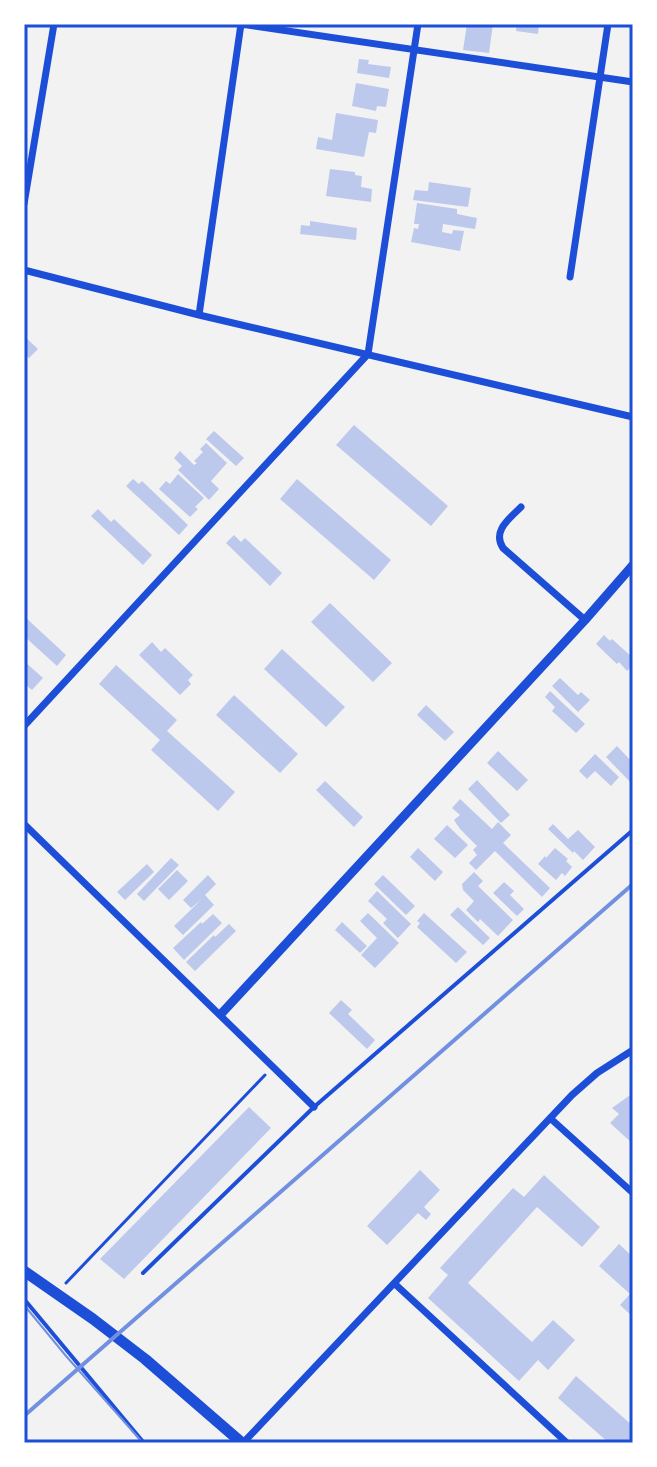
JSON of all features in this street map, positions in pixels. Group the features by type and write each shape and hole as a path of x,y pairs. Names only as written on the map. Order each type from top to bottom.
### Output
{"main road":[{"path":"24,1271 145,1359 242,1443"}],"street":[{"path":"24,204 54,24"},
{"path":"199,315 241,24 633,82"},
{"path":"24,726 368,354 418,24"},
{"path":"570,277 608,24"},
{"path":"24,270 199,315 633,417"},
{"path":"521,507 499,532 499,543 585,620"},
{"path":"221,1014 633,565"},
{"path":"24,824 314,1107"},
{"path":"242,1443 550,1118 597,1073 633,1050"},
{"path":"550,1118 633,1193"},
{"path":"395,1284 567,1443"}],"lane":[{"path":"143,1273 314,1107 633,830"},
{"path":"24,1299 144,1443"}],"path":[{"path":"57,1294 273,1066"}],"building":[{"path":"467,24 493,24 489,53 463,50"},
{"path":"517,24 539,24 538,34 516,31"},
{"path":"359,59 369,60 368,64 391,67 389,78 357,73"},
{"path":"356,83 389,89 386,107 377,106 376,111 352,106"},
{"path":"336,113 378,120 376,133 369,132 364,157 316,149 318,137 332,140"},
{"path":"330,169 355,172 355,175 362,176 361,187 372,189 371,202 326,196"},
{"path":"429,182 471,188 468,207 413,200 415,190 428,191"},
{"path":"417,203 457,209 457,214 477,218 475,229 443,224 442,232 452,234 453,230 464,231 460,251 411,242 414,228 418,229 419,224 414,224"},
{"path":"310,221 357,228 356,240 300,234 301,225 310,226"},
{"path":"24,336 38,349 29,358 24,353"},
{"path":"354,425 448,506 431,526 336,445"},
{"path":"214,431 244,458 236,466 206,439"},
{"path":"206,443 227,463 211,481 219,489 209,500 178,470 182,466 174,458 180,451 194,465"},
{"path":"178,474 204,498 190,517 159,489 166,481 170,484"},
{"path":"133,479 139,484 142,481 188,525 179,535 126,486"},
{"path":"297,479 391,560 374,580 280,499"},
{"path":"98,509 111,522 114,519 152,555 143,565 91,516"},
{"path":"234,535 241,542 245,538 282,573 270,586 226,543"},
{"path":"330,603 392,663 373,682 311,622"},
{"path":"24,616 66,655 57,666 24,636"},
{"path":"604,635 633,658 633,665 627,671 596,644"},
{"path":"152,642 161,652 165,648 193,675 188,680 191,684 180,695 139,655"},
{"path":"282,649 345,707 326,727 264,669"},
{"path":"24,661 43,678 32,690 24,683"},
{"path":"116,665 177,720 167,731 235,792 218,811 151,750 160,740 99,684"},
{"path":"560,678 578,695 581,692 590,700 578,712 552,686"},
{"path":"550,691 585,724 576,733 552,711 555,707 545,697"},
{"path":"234,695 298,754 280,773 216,715"},
{"path":"426,705 454,732 445,741 417,715"},
{"path":"617,746 633,763 633,785 606,757"},
{"path":"498,751 528,780 517,791 487,763"},
{"path":"595,754 619,777 611,786 595,771 587,779 579,771"},
{"path":"477,780 510,815 501,823 468,789"},
{"path":"325,781 363,817 354,827 316,790"},
{"path":"460,799 492,829 498,822 511,835 503,843 550,888 542,897 495,851 476,870 469,863 477,855 473,850 477,846 454,820 460,815 452,808"},
{"path":"553,824 568,839 578,830 595,847 583,860 548,829"},
{"path":"447,825 468,845 455,858 434,839"},
{"path":"418,848 443,872 435,881 410,857"},
{"path":"555,848 572,867 565,876 562,873 556,880 538,864"},
{"path":"171,858 179,865 144,901 137,894"},
{"path":"147,864 154,872 125,900 117,892"},
{"path":"177,870 188,881 169,900 158,889"},
{"path":"474,872 483,881 478,886 513,920 498,936 466,910 474,901 463,890 462,884"},
{"path":"208,875 216,884 205,895 214,905 183,935 174,926 201,900 191,908 183,900"},
{"path":"383,875 415,906 406,915 374,884"},
{"path":"504,882 514,891 510,895 524,909 517,916 493,893"},
{"path":"377,891 411,924 398,938 383,923 387,919 368,901"},
{"path":"458,907 490,938 483,945 450,915"},
{"path":"368,913 399,943 375,968 361,955 377,938 360,921"},
{"path":"424,913 467,952 456,963 417,927 420,923 417,921"},
{"path":"213,914 222,923 184,960 173,948"},
{"path":"342,922 367,946 360,953 335,930"},
{"path":"229,924 236,931 195,971 186,962"},
{"path":"341,1000 352,1010 348,1014 375,1040 367,1049 329,1013"},
{"path":"633,1093 633,1144 610,1123 619,1114 612,1108"},
{"path":"249,1107 271,1128 124,1279 100,1259"},
{"path":"420,1170 440,1190 424,1207 431,1214 426,1220 418,1213 387,1245 367,1226"},
{"path":"544,1175 600,1227 582,1247 537,1207 468,1283 532,1342 553,1320 575,1340 548,1370 538,1360 519,1381 428,1298 448,1275 440,1268 513,1188 524,1197"},
{"path":"619,1244 633,1257 633,1317 620,1305 630,1294 599,1266"},
{"path":"576,1376 633,1426 633,1438 629,1443 609,1443 558,1398"}],"tram line":[{"path":"24,1305 143,1443"}],"railway":[{"path":"24,1416 633,884"}]}
